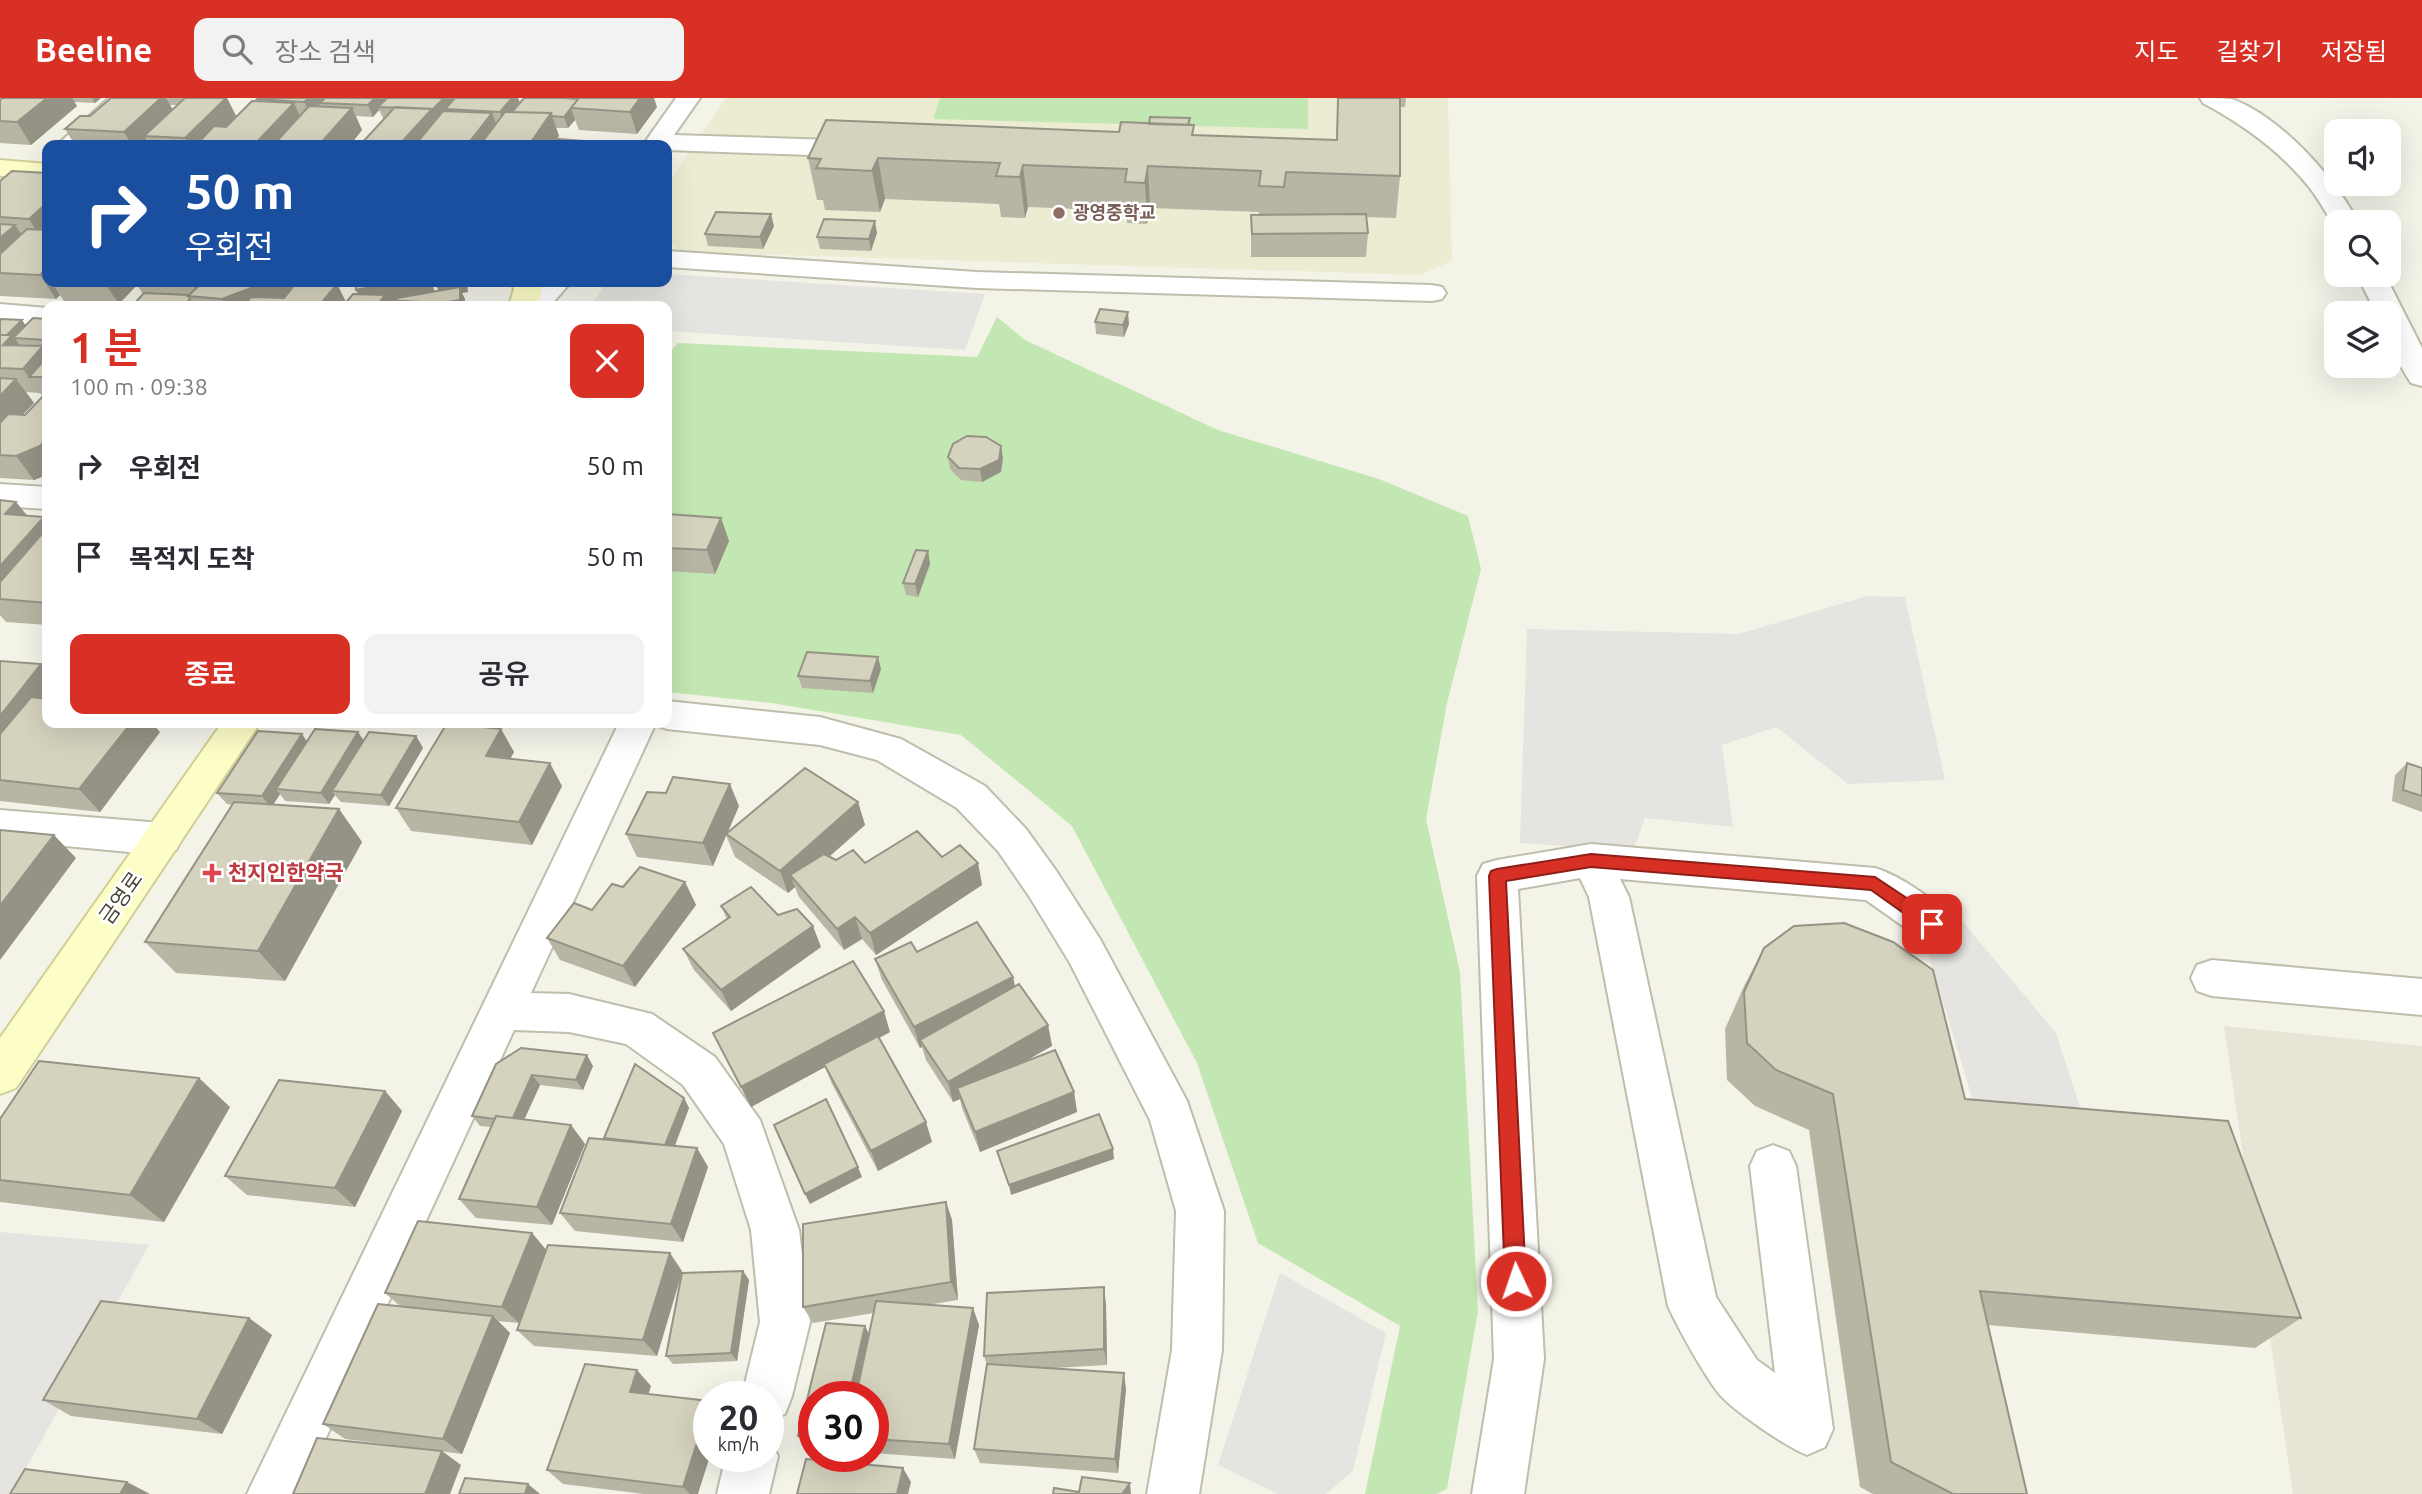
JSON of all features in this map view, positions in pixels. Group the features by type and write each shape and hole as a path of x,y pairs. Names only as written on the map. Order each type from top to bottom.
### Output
{"street":[{"path":"75,140 123,98"},
{"path":"660,140 688,98"},
{"path":"2212,98 2283,144 2314,173 2338,210"},
{"path":"672,144 895,150"},
{"path":"0,169 42,169"},
{"path":"10,197 42,171"},
{"path":"672,259 977,280 1432,293"},
{"path":"539,301 551,287"},
{"path":"2377,287 2422,377"},
{"path":"0,313 42,317"},
{"path":"0,495 42,498"},
{"path":"672,716 820,731 888,749 971,797 1012,840 1043,884 1085,951 1171,1116 1200,1211 1196,1350 1173,1494"},
{"name":"금영로","path":"0,1074 239,728"},
{"path":"273,1494 635,728"},
{"path":"0,825 162,839"},
{"path":"1591,860 1609,897 1693,1307 1739,1378 1807,1429 1773,1166"},
{"path":"1497,1494 1519,1359 1497,876 1591,860 1875,884 1932,924"},
{"path":"2212,978 2422,997"},
{"path":"501,1011 569,1013 637,1027 699,1071 744,1135 775,1230 785,1322 771,1381"},
{"path":"743,1494 748,1472"}],"shaded area":[{"name":"광영중학교","path":"726,98 1448,98 1452,261 1420,275 682,252 672,245 672,178"},
{"path":"672,274 985,294 965,350 672,331 672,301 594,301 603,287 672,287"},
{"path":"1867,596 1905,597 1945,780 1848,784 1776,727 1722,745 1733,827 1645,818 1633,851 1520,843 1527,629 1739,634"},
{"path":"1963,922 2056,1033 2083,1117 1975,1107 1922,934"},
{"path":"2224,1026 2422,1046 2422,1494 2293,1494"},
{"path":"0,1232 149,1245 12,1494 0,1494"},
{"path":"1280,1273 1386,1333 1353,1471 1326,1494 1278,1494 1218,1465"}],"green space":[{"path":"940,98 1308,98 1308,129 933,119"},
{"path":"997,317 1025,340 1218,430 1379,479 1468,516 1481,569 1447,703 1426,819 1460,972 1478,1311 1447,1489 1436,1494 1365,1494 1400,1326 1258,1243 1197,1063 1072,826 961,735 772,703 672,693 672,350 678,343 977,357"}],"building":[{"path":"47,98 17,122 0,121 0,100"},
{"path":"111,98 161,98 124,132 65,129 80,116 90,116"},
{"path":"185,98 226,98 185,138 144,136"},
{"path":"258,98 309,98 304,102"},
{"path":"325,98 375,98 368,105 321,103"},
{"path":"387,98 444,98 432,110 378,107"},
{"path":"455,98 512,98 500,112 445,109"},
{"path":"524,98 578,99 564,117 552,116 551,113 512,112"},
{"path":"579,98 640,98 630,112 571,108"},
{"path":"1338,98 1400,98 1400,176 1286,172 1284,187 1259,186 1261,171 1148,166 1145,183 1125,182 1127,169 1023,165 1020,177 996,176 1000,163 878,158 872,171 816,168 821,159 808,158 826,120 1119,132 1121,122 1194,125 1192,135 1337,140"},
{"path":"252,101 294,103 259,140 201,140 214,126 226,127"},
{"path":"309,106 352,108 323,140 278,140"},
{"path":"395,107 432,109 404,140 365,140"},
{"path":"443,111 492,113 471,140 419,140"},
{"path":"505,112 551,113 532,140 484,140"},
{"path":"1150,117 1190,118 1188,125 1149,124"},
{"path":"12,171 42,173 42,207 29,219 0,217 0,181"},
{"path":"716,212 771,214 760,237 705,234"},
{"path":"1366,214 1368,233 1252,234 1251,215"},
{"path":"824,219 875,221 869,239 817,237"},
{"path":"0,224 15,225 0,238"},
{"path":"27,229 42,230 40,275 0,273 0,254"},
{"path":"198,287 254,287 222,299 188,296"},
{"path":"293,287 335,287 323,301 247,301 251,297 284,298"},
{"path":"460,287 460,300 397,301 397,298"},
{"path":"144,293 189,295 190,299 188,301 137,301"},
{"path":"353,294 385,295 381,300 401,301 347,301"},
{"path":"1100,309 1128,312 1123,325 1095,322"},
{"path":"33,318 42,319 42,340 13,338"},
{"path":"0,319 22,320 7,335 0,335"},
{"path":"0,335 12,335 3,345 42,346 23,369 0,368"},
{"path":"42,363 42,377 29,377"},
{"path":"0,378 16,379 0,396"},
{"path":"42,397 42,444 16,456 0,455 0,423 8,414 25,415"},
{"path":"967,436 986,437 1001,446 999,460 980,469 959,468 948,457 953,444"},
{"path":"0,500 16,502 5,514 42,517 42,519 0,566"},
{"path":"672,514 721,518 707,550 672,548"},
{"path":"42,534 42,603 0,599 0,582"},
{"path":"916,550 928,551 915,584 903,583"},
{"path":"807,652 878,657 870,681 798,676"},
{"path":"0,661 41,664 0,716"},
{"path":"31,697 42,698 42,728 127,728 79,789 0,780 0,734"},
{"path":"444,728 501,729 486,756 550,763 519,822 396,808"},
{"path":"315,729 358,732 321,793 276,789"},
{"path":"258,731 302,734 262,796 217,793"},
{"path":"369,732 416,736 381,795 332,791"},
{"path":"2407,763 2422,768 2422,796 2403,790"},
{"path":"805,768 858,802 780,871 726,834"},
{"path":"673,777 730,784 703,843 626,834 647,792 666,793"},
{"path":"234,802 339,809 258,951 145,942"},
{"path":"0,830 54,835 0,906"},
{"path":"917,831 942,857 960,845 978,863 870,933 855,917 837,929 790,875 824,854 836,860 853,850 865,863"},
{"path":"640,867 685,882 623,966 547,938 574,903 592,910 612,884 623,887"},
{"path":"751,887 778,915 797,909 813,926 721,990 683,949 730,917 721,906"},
{"path":"977,922 1013,977 914,1027 875,959 911,942 917,952"},
{"path":"1844,923 1893,942 1933,970 1965,1099 2228,1121 2301,1318 1980,1291 2027,1494 1953,1494 1891,1462 1833,1094 1776,1070 1747,1043 1744,992 1764,948 1794,926"},
{"path":"853,961 884,1011 741,1087 713,1033"},
{"path":"1019,984 1048,1025 948,1082 920,1040"},
{"path":"878,1036 926,1122 871,1151 824,1064"},
{"path":"521,1048 587,1055 576,1080 532,1075 513,1118 472,1116 496,1064"},
{"path":"1055,1050 1074,1092 975,1132 957,1088"},
{"path":"39,1061 199,1078 130,1195 0,1180 0,1119"},
{"path":"635,1064 684,1098 665,1145 604,1138"},
{"path":"279,1080 385,1091 335,1188 225,1176"},
{"path":"826,1099 858,1167 805,1194 774,1125"},
{"path":"1099,1114 1113,1149 1009,1185 997,1151"},
{"path":"496,1116 571,1125 537,1207 459,1199"},
{"path":"589,1138 697,1148 671,1224 560,1213"},
{"path":"946,1202 951,1282 803,1307 803,1224"},
{"path":"418,1221 532,1233 502,1307 385,1293"},
{"path":"548,1245 670,1253 643,1340 517,1330"},
{"path":"743,1271 731,1353 666,1356 682,1273"},
{"path":"1104,1287 1104,1349 984,1356 987,1293"},
{"path":"101,1301 249,1318 197,1419 43,1400"},
{"path":"876,1301 973,1308 949,1444 889,1440 889,1381 859,1381"},
{"path":"378,1304 493,1316 443,1439 323,1424"},
{"path":"826,1323 865,1326 852,1381 812,1381"},
{"path":"585,1364 637,1370 630,1392 693,1399 693,1455 683,1487 547,1470"},
{"path":"987,1364 1124,1373 1115,1459 974,1449"},
{"path":"317,1438 442,1451 425,1494 293,1494"},
{"path":"889,1467 903,1468 897,1494 797,1494 803,1472 889,1472"},
{"path":"25,1469 127,1482 120,1494 10,1494"},
{"path":"1082,1477 1130,1483 1122,1494 1053,1494 1054,1488 1079,1492"},
{"path":"465,1478 528,1484 525,1494 459,1494"}],"place":[{"name":"광영중학교","path":"1059,213"},
{"name":"천지인한약국","path":"212,873"}],"route":[{"path":"1516,1281 1497,876 1591,860 1875,884 1932,924"}]}
